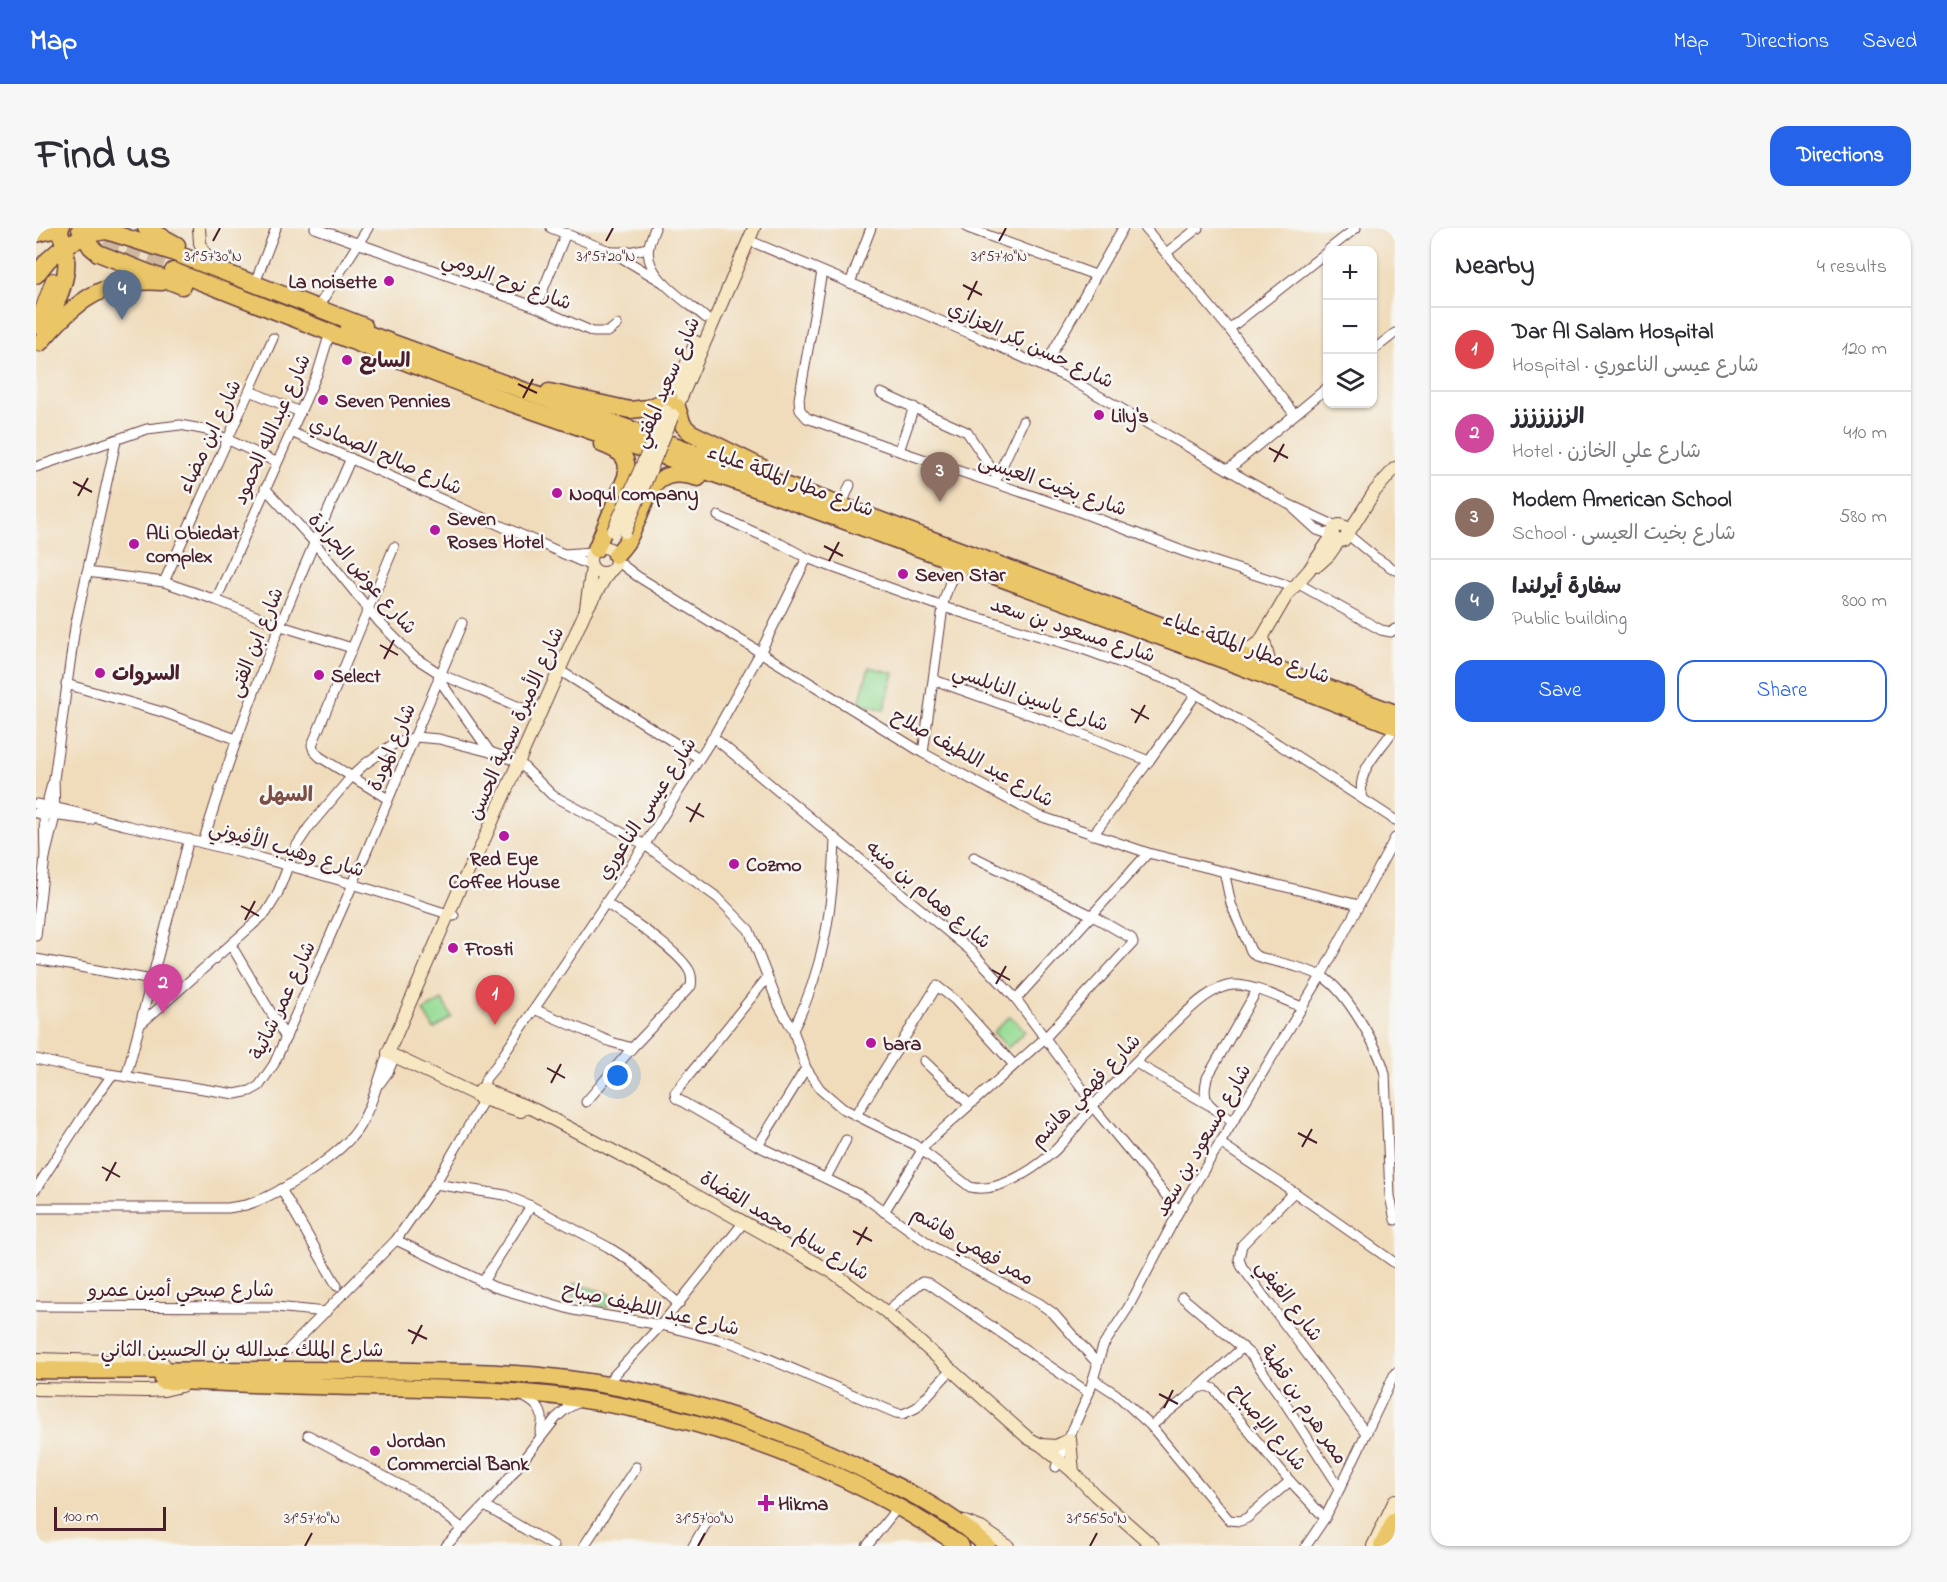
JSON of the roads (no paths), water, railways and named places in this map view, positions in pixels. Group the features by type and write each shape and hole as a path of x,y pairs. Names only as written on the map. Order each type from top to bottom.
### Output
{"highway":[{"path":"36,234 59,228 68,260 67,273 37,341"},
{"path":"146,228 160,237 206,257 230,274"},
{"path":"45,278 48,260 65,245 82,232 106,231 172,252 318,307 385,335 393,350 360,351 176,273 105,257 95,251 82,232"},
{"path":"37,341 64,314 105,289 176,273"},
{"name":"شارع مطار الملكة علياء","path":"176,273 793,496 939,557 964,570 1232,663 1395,726"},
{"path":"512,395 559,394 630,410 672,408 690,432 771,471 793,496"},
{"path":"512,395 533,417 614,449 624,457 627,467 626,477 607,557"},
{"path":"607,557 629,538 653,487 670,474 685,474 765,500 793,496"},
{"name":"شارع مطار الملكة علياء","path":"793,496 815,497 868,516 1395,713"},
{"name":"شارع الملك عبدالله بن الحسين الثاني","path":"191,1376 269,1369 456,1371 534,1375 605,1385 700,1405 747,1420 891,1483 968,1528 987,1546"},
{"name":"شارع الملك عبدالله بن الحسين الثاني","path":"36,1370 149,1376"},
{"name":"شارع الملك عبدالله بن الحسين الثاني","path":"36,1380 191,1376 514,1392 621,1406 716,1428 828,1472 898,1508 955,1543"},
{"path":"1382,1546 1395,1521"}],"main road":[{"path":"36,304 45,278"},
{"path":"37,341 45,278"}],"street":[{"path":"255,283 276,228"},
{"path":"318,307 368,228"},
{"path":"551,228 612,252 664,283 706,318"},
{"path":"656,228 648,248 651,265 664,283"},
{"name":"شارع سعيد المفتي","path":"672,408 706,318 747,234 753,228"},
{"path":"850,283 871,228"},
{"path":"968,228 1095,275"},
{"path":"1044,367 1123,228"},
{"path":"1144,228 1229,329 1294,414"},
{"path":"1166,253 1198,228"},
{"path":"1334,246 1356,228"},
{"name":"شارع نوح الرومي","path":"321,229 356,244 536,307 593,332 608,332 617,325"},
{"path":"199,231 200,243 206,257"},
{"path":"536,307 566,234"},
{"name":"شارع سعيد المفتي","path":"607,557 747,234"},
{"name":"شارع حسن بكر العزازي","path":"747,234 822,272 1044,367 1092,391 1197,450 1395,570"},
{"path":"612,252 629,252 648,248"},
{"path":"1229,329 1323,255"},
{"name":"شارع بخيت العيسى","path":"822,272 799,399 800,410 812,420 899,451 996,480 1185,552 1295,585 1381,630 1391,632 1395,629"},
{"path":"1377,347 1395,333"},
{"name":"شارع ابن مضاء","path":"164,582 273,338"},
{"name":"شارع عبدالله الحمود","path":"216,600 318,372 328,339"},
{"path":"250,391 300,412"},
{"path":"1228,470 1323,391"},
{"path":"881,393 967,432 996,480"},
{"path":"899,451 914,407"},
{"path":"996,480 1023,421"},
{"path":"36,467 147,429 180,425 207,430 276,462"},
{"name":"شارع صالح الصمادي","path":"291,432 591,567"},
{"path":"36,936 45,857 55,811 54,779 75,627 116,441"},
{"name":"شارع ابن الفتى","path":"203,843 236,739 314,542 351,458"},
{"path":"1239,654 1254,647 1263,637 1295,585 1395,468"},
{"path":"845,497 850,484"},
{"name":"شارع عوض الجراذة","path":"265,488 314,542 395,640 441,677 539,715"},
{"path":"815,497 845,497 868,516"},
{"name":"شارع مسعود بن سعد","path":"718,516 782,544 807,558 943,607 1133,666 1196,694 1395,820"},
{"path":"388,799 320,758 312,745 394,547"},
{"name":"شارع صالح الصمادي","path":"564,554 607,557"},
{"name":"شارع الأميرة سمية الحسن","path":"36,1208 228,1208 246,1204 281,1189 345,1145 359,1127 378,1085 388,1072 393,1051 451,915 479,860 480,849 585,612 607,557 590,557 591,567 585,612"},
{"path":"591,567 599,573 607,557"},
{"name":"شارع عبد اللطيف صلاح","path":"607,557 923,753 1037,815 1148,853 1359,906"},
{"path":"923,753 943,607 950,582 947,568 939,557"},
{"name":"شارع عيسى الناعوري","path":"484,1094 496,1066 645,845 713,736 760,653 807,558"},
{"path":"950,582 964,570"},
{"path":"87,572 164,582 281,626 351,648"},
{"name":"شارع المودة","path":"353,884 462,623"},
{"path":"1263,637 1270,665"},
{"path":"559,670 699,759"},
{"path":"441,677 490,752"},
{"name":"شارع ياسين النابلسي","path":"934,680 1149,760"},
{"path":"66,684 162,712 236,739"},
{"path":"1094,835 1196,694"},
{"path":"1363,798 1361,786 1364,772 1395,726"},
{"name":"شارع همام بن منبه","path":"713,736 958,939 1016,999 1083,1088 1093,1107 1179,1211"},
{"path":"142,1023 266,913 277,895 286,866 295,848 309,827 352,776 392,745 415,737 440,739 519,762"},
{"name":"شارع فهمي هاشم","path":"519,762 552,795 645,845 711,892 744,924 758,949 767,978 793,1030 806,1068 813,1080 842,1108 905,1139 970,1187 979,1190 1011,1180 1051,1155 1093,1107 1188,1011 1216,991 1231,986 1247,987 1302,1007"},
{"path":"45,857 40,809 54,779"},
{"name":"شارع وهيب الأفيوني","path":"40,809 189,839 353,884 451,915"},
{"path":"793,1030 811,990 824,944 831,903 835,838"},
{"name":"شارع مسعود بن سعد","path":"1058,1464 1089,1393 1102,1346 1128,1308 1179,1211 1392,854 1395,838"},
{"path":"126,1077 189,839"},
{"path":"1016,999 1148,853"},
{"path":"884,1212 921,1150 969,1104 1045,1038 1133,944 1131,938 1091,915 974,857"},
{"path":"1224,871 1231,904 1254,954 1321,976 1338,989 1351,1007 1384,1068 1390,1196 1395,1220"},
{"name":"شارع عمر شاتية","path":"36,1059 112,1075 235,1094 250,1092 266,1077 286,1038 353,884"},
{"path":"586,1102 632,1048 687,992 692,980 686,965 606,903"},
{"path":"231,945 286,1038"},
{"path":"36,959 152,980"},
{"name":"ممر فهمي هاشم","path":"767,978 675,1095 678,1101 758,1146 864,1197 935,1248 1053,1312 1096,1362"},
{"path":"856,1115 937,986 955,1000 1014,1065"},
{"path":"1209,1105 1204,1094 1207,1078 1257,990"},
{"path":"534,1009 611,1042 632,1048"},
{"name":"شارع سالم محمد القضاة","path":"393,1051 484,1094 556,1121 834,1273 886,1312 1028,1438 1038,1451 1073,1472 1095,1495 1153,1546"},
{"path":"924,1061 969,1104"},
{"path":"1136,1063 1233,1121"},
{"path":"758,1146 806,1068"},
{"path":"36,1189 84,1113 112,1075"},
{"path":"269,1369 396,1240 435,1184 484,1094"},
{"path":"826,1178 846,1140"},
{"path":"1220,1143 1395,1263"},
{"path":"435,1184 505,1195 531,1206 630,1261 679,1304"},
{"path":"281,1189 338,1286"},
{"name":"شارع الفيفي","path":"1294,1192 1242,1245 1239,1259 1242,1267 1366,1433"},
{"path":"482,1283 531,1206"},
{"path":"605,1385 679,1304 744,1222"},
{"name":"شارع عبد اللطيف صباح","path":"396,1240 482,1283 573,1310 661,1325 722,1341 752,1351 896,1413 903,1414 916,1408 951,1370"},
{"path":"886,1312 922,1282 928,1282 1089,1393"},
{"name":"ممر هرم بن قطبة","path":"1182,1297 1251,1355 1340,1488"},
{"name":"شارع صبحي أمين عمرو","path":"36,1306 276,1307 326,1312"},
{"path":"1198,1388 1243,1347"},
{"path":"36,1359 166,1364 191,1376 179,1387 164,1390 36,1389"},
{"path":"1306,1546 1325,1518 1395,1373"},
{"path":"1093,1378 1116,1394 1151,1426 1183,1468 1229,1521 1235,1522 1246,1518 1290,1481"},
{"name":"شارع الإصباح","path":"1151,1426 1198,1388 1209,1387 1219,1393 1290,1481 1325,1518"},
{"path":"514,1392 532,1401 540,1409 544,1422 538,1438"},
{"path":"446,1546 485,1506 515,1471 538,1438 562,1412 581,1401"},
{"path":"308,1434 422,1497 462,1529"},
{"name":"شارع سالم محمد القضاة","path":"1028,1438 1041,1445 1073,1481 1095,1495"},
{"path":"1041,1445 1056,1446 1070,1439 1073,1472"},
{"path":"584,1546 636,1467"},
{"path":"1373,1546 1395,1500"},
{"path":"485,1506 554,1546"},
{"path":"869,1545 898,1508"},
{"path":"948,1516 981,1528 1008,1546"},
{"path":"693,1546 710,1517"},
{"path":"1392,1546 1395,1541"}],"tunnel":[{"path":"80,238 173,271"}],"place":[{"name":"La noisette","path":"389,281"},
{"name":"سفارة أيرلندا","path":"122,320"},
{"name":"السابع","path":"347,360"},
{"name":"Seven Pennies","path":"323,400"},
{"name":"Lily's","path":"1099,415"},
{"name":"Noqul company","path":"557,493"},
{"name":"Modern American School","path":"940,502"},
{"name":"Seven Roses Hotel","path":"435,530"},
{"name":"ALi Obiedat complex","path":"134,544"},
{"name":"Seven Star","path":"903,574"},
{"name":"السروات","path":"100,673"},
{"name":"Select","path":"319,675"},
{"name":"Red Eye Coffee House","path":"504,836"},
{"name":"Cozmo","path":"734,864"},
{"name":"Frosti","path":"453,948"},
{"name":"الززززززز","path":"163,1014"},
{"name":"Dar Al Salam Hospital","path":"495,1025"},
{"name":"bara","path":"871,1043"},
{"name":"Jordan Commercial Bank","path":"375,1451"},
{"name":"Hikma","path":"766,1503"}],"district":[{"name":"السهل","path":"286,794"}]}
